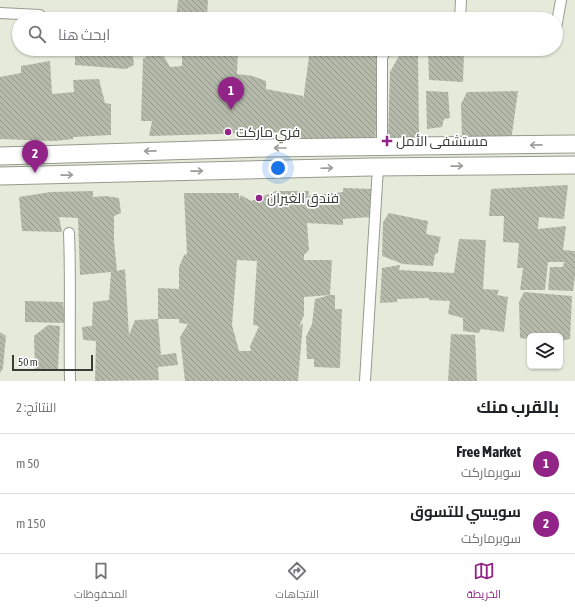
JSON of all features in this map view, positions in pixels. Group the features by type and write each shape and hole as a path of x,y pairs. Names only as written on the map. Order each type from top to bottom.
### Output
{"main road":[{"path":"0,156 575,144"},
{"path":"0,176 378,167 575,165"}],"street":[{"path":"460,12 461,0"},
{"path":"559,12 561,0"},
{"path":"0,13 12,14"},
{"path":"382,147 383,56"},
{"path":"365,381 378,167"},
{"path":"69,233 71,293 69,317 70,381"}],"building":[{"path":"178,0 208,0 207,12 177,12"},
{"path":"75,56 133,56 134,65 126,69 75,65"},
{"path":"147,56 164,56 170,67 182,66 182,56 238,56 237,74 253,76 266,81 266,89 303,96 303,101 309,56 380,56 375,145 291,140 292,132 149,136 152,121 141,121 143,59"},
{"path":"399,56 418,56 419,137 388,138 390,72"},
{"path":"428,56 464,56 463,82 429,80"},
{"path":"50,61 52,94 74,92 73,80 99,79 105,103 111,104 111,135 73,137 73,139 54,141 0,139 0,77 21,73 21,66"},
{"path":"426,91 448,92 450,118 444,119 442,127 427,129"},
{"path":"518,91 511,141 462,140 461,104 467,92"},
{"path":"568,185 564,219 539,217 538,229 566,226 563,250 575,251 575,276 573,291 548,290 550,267 563,267 564,262 548,262 545,290 520,290 523,268 517,268 519,243 503,242 504,216 489,216 491,189"},
{"path":"343,188 373,189 370,217 343,219 343,225 307,223 309,250 304,255 304,260 332,260 330,295 304,297 304,315 299,327 303,323 298,381 185,381 180,337 188,324 179,323 179,319 158,319 158,288 179,289 179,267 184,255 187,254 184,193 239,193 239,199 241,195 251,201 276,191 309,191 308,196 343,192","holes":["237,260 257,261 253,325 259,326 250,346 251,351 239,351 232,325"]},
{"path":"93,191 93,197 106,196 119,198 121,213 114,216 114,241 117,271 125,269 129,335 135,320 158,319 161,355 176,353 178,365 158,367 159,380 95,381 96,341 83,340 82,327 92,326 93,302 109,300 111,272 80,275 78,218 59,217 62,232 22,231 19,197 51,192"},
{"path":"389,213 428,221 426,234 441,237 438,253 435,254 433,266 403,264 382,256 383,222"},
{"path":"459,239 486,240 483,289 499,290 497,295 508,297 504,332 481,329 479,333 463,331 463,318 448,314 450,301 429,300 429,298 397,299 397,302 380,303 382,268 400,265 399,270 454,273"},
{"path":"524,292 572,296 570,339 563,340 563,333 527,333 527,339 520,338 519,302"},
{"path":"335,295 335,309 342,309 340,368 314,367 314,359 307,359 306,337 312,324 315,299"},
{"path":"25,301 63,302 65,323 25,322"},
{"path":"48,325 60,326 58,369 35,369 34,336"},
{"path":"0,332 6,336 3,368 0,373"},
{"path":"451,334 475,335 477,381 448,381"}],"place":[{"name":"Free Market","path":"231,110"},
{"name":"فري ماركت","path":"228,132"},
{"name":"مستشفى الأمل","path":"387,141"},
{"name":"سويسي للتسوق","path":"35,173"},
{"name":"فندق الغيران","path":"259,198"}]}
